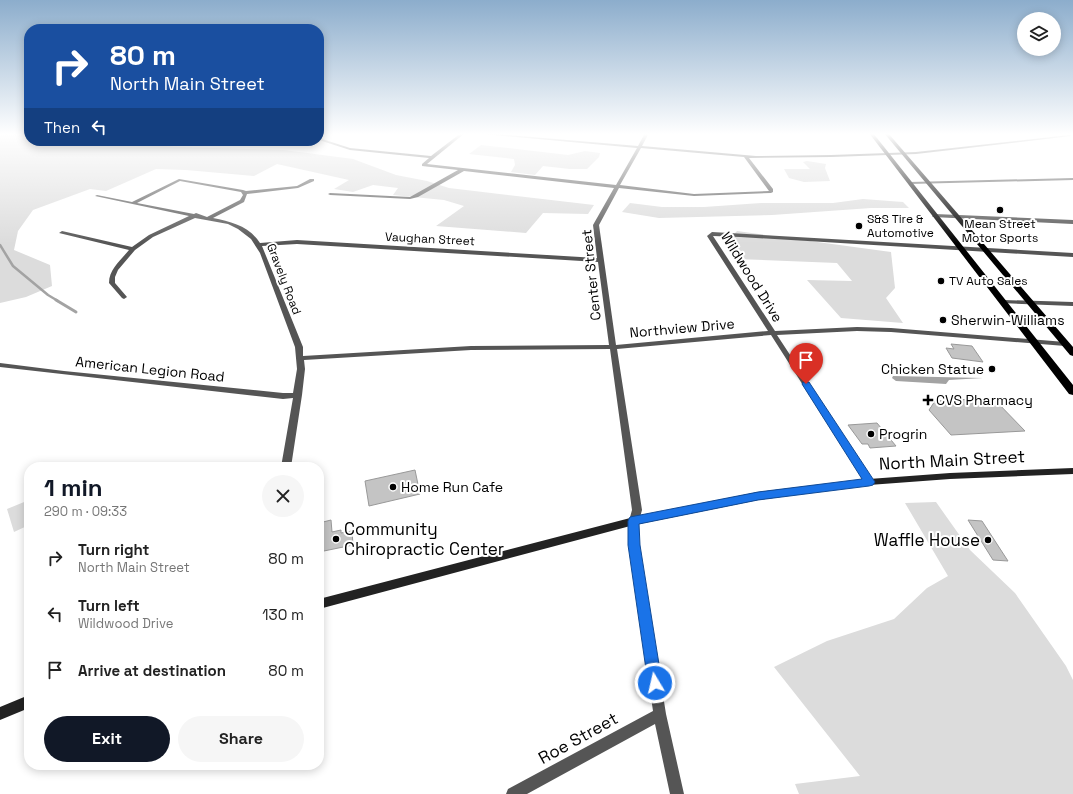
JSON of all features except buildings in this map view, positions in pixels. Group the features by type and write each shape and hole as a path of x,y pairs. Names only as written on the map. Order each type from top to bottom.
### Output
{"main road":[{"path":"900,170 1073,392"},
{"path":"917,170 1073,353"},
{"name":"North Main Street","path":"324,603 634,521 758,496 869,482 950,476 1073,471"},
{"path":"0,714 24,703"}],"street":[{"path":"330,194 410,198 463,170"},
{"path":"464,170 702,196 771,192 771,189 756,170"},
{"name":"Center Street","path":"627,170 596,225 637,510 634,521 634,545 660,714 676,794"},
{"path":"910,183 929,184 1073,179"},
{"path":"133,203 179,180 232,189 244,193 298,187 312,180"},
{"path":"209,218 242,201 246,195 244,193"},
{"name":"Gravely Road","path":"97,196 196,215 240,227 256,239 260,244 299,347 301,369 287,462"},
{"path":"124,297 112,283 112,276 114,270 132,249 151,236 196,215"},
{"path":"936,216 1073,222"},
{"path":"62,233 132,249"},
{"name":"Wildwood Drive","path":"869,482 710,236 712,234 740,235 1073,255"},
{"name":"Vaughan Street","path":"260,244 297,242 600,260"},
{"path":"1003,302 1073,304"},
{"name":"Northview Drive","path":"300,358 471,348 614,347 772,333 874,329 1065,344"},
{"name":"American Legion Road","path":"0,365 283,396 298,395"},
{"name":"Roe Street","path":"513,794 660,714"}],"shaded area":[{"path":"0,170 154,170 106,191 90,189 33,210 18,231 14,250 50,265 52,286 26,297 0,303"},
{"path":"187,170 265,170 254,176"},
{"path":"304,170 383,170 396,175 427,181 449,188 594,205 588,214 543,213 526,233 436,226 464,206 444,200 393,195 398,188 373,185 353,192 334,189 349,180"},
{"path":"512,170 539,170 535,175 511,172"},
{"path":"785,170 826,170 830,181 804,182 789,178"},
{"path":"863,199 903,202 909,208 871,208 772,215 659,218 622,212 630,203 662,207 704,207 761,203 833,203"},
{"path":"737,231 891,252 895,288 886,298 903,323 841,318 807,280 852,281 837,263 737,259 727,242"},
{"path":"893,376 983,378 949,380 946,384 896,381 892,378"},
{"path":"24,502 24,527 14,532 7,509"},
{"path":"936,502 970,550 1015,593 1066,666 1073,680 1073,794 799,794 795,784 860,776 774,667 827,641 894,619 927,588 948,576 905,503"}],"waterway":[{"path":"0,245 13,266 48,295 58,301"},
{"path":"56,300 76,312"}],"place":[{"name":"Mean Street Motor Sports","path":"1000,210"},
{"name":"S&S Tire & Automotive","path":"859,226"},
{"name":"TV Auto Sales","path":"941,281"},
{"name":"Sherwin-Williams","path":"943,320"},
{"name":"Chicken Statue","path":"992,369"},
{"name":"CVS Pharmacy","path":"928,400"},
{"name":"Progrin","path":"871,434"},
{"name":"Home Run Cafe","path":"393,487"},
{"name":"Community Chiropractic Center","path":"336,539"},
{"name":"Waffle House","path":"988,540"}],"route":[{"path":"655,683 634,545 634,521 758,496 869,482 806,384"}]}
